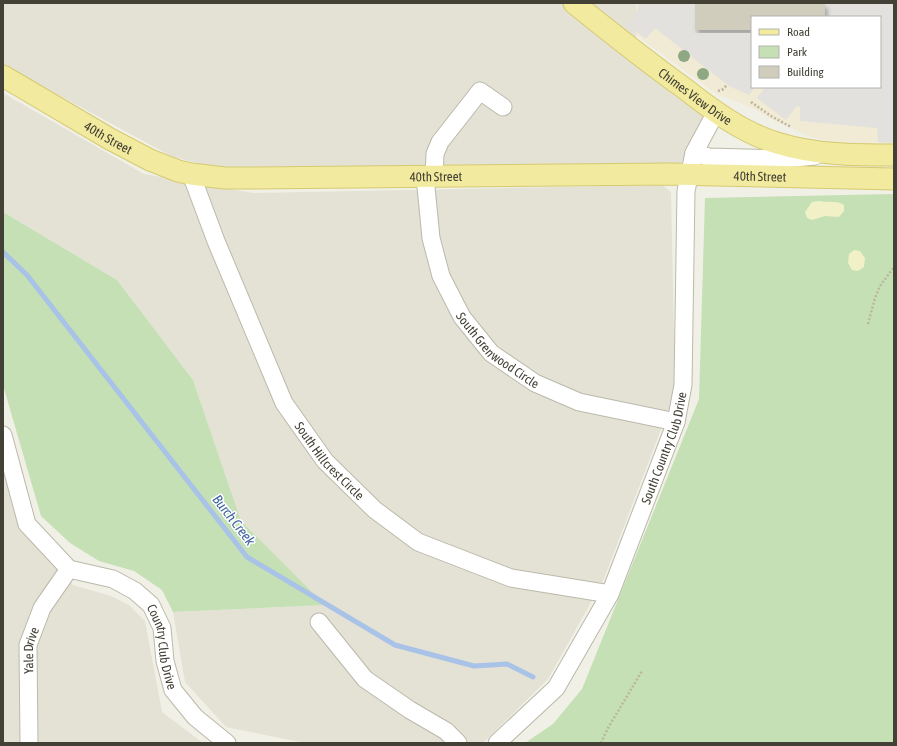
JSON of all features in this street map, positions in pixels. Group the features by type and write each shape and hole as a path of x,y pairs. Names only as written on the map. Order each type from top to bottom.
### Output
{"main road":[{"name":"Chimes View Drive","path":"574,3 716,112 748,131 776,143 805,150 835,154"},
{"name":"40th Street","path":"3,76 126,148 163,166 191,174 225,178 689,175 894,179"},
{"name":"40th Street","path":"835,154 894,154"}],"street":[{"name":"South Grenwood Circle","path":"503,107 480,91 440,142 435,154 430,177 431,238 441,276 462,317 491,353 535,383 579,402 676,422"},
{"name":"South Country Club Drive","path":"497,743 556,688 610,594 676,422 683,384 686,191 694,154 716,112"},
{"name":"40th Street","path":"694,154 709,157 784,158 835,154"},
{"name":"South Hillcrest Circle","path":"191,174 216,241 284,403 325,461 375,510 418,542 511,578 610,594"},
{"path":"3,436 27,524 69,569"},
{"name":"Yale Drive","path":"29,743 28,645 42,608 69,569"},
{"name":"Country Club Drive","path":"69,569 113,579 135,591 151,605 162,628 165,661 173,690 195,717 227,743"},
{"path":"319,622 365,679 410,710 446,731 458,743"}],"path":[{"path":"751,102 771,116 793,128"},
{"path":"868,324 880,286 894,267"},
{"path":"601,743 608,728 642,671"}],"shaded area":[{"path":"3,3 636,3 637,67 704,117 680,166 262,171 201,164 173,157 3,65"},
{"path":"636,3 894,3 894,145 833,142 808,136 773,120 755,109 715,93 636,35"},
{"path":"638,3 695,3 696,30 751,30 751,88 754,88 749,95 729,86 655,28 646,39 627,25 638,8"},
{"path":"825,3 894,3 894,143 878,142 877,128 800,121 800,107 797,106 786,120 757,98 764,88 881,88 881,16 825,16"},
{"path":"3,93 144,174 253,193 662,185 671,192 675,383 670,406 603,581 548,679 484,742 305,743 226,727 185,682 173,612 324,605 241,521 193,380 117,280 3,212"},
{"path":"3,469 22,532 73,585 111,596 129,605 145,621 162,712 203,743 3,743"}],"green space":[{"path":"894,194 894,743 525,743 553,724 582,689 699,399 705,198"},
{"path":"3,212 117,280 193,380 241,521 325,605 173,612 162,590 134,571 99,561 70,543 41,516 3,385"}],"sand":[{"path":"819,201 842,203 844,205 844,211 839,217 825,216 812,220 807,218 805,212 812,202"},
{"path":"854,250 860,251 865,258 864,267 858,271 852,270 848,263 849,254"}],"building":[{"path":"695,3 825,3 825,16 751,16 751,30 695,30"}],"waterway":[{"name":"Burch Creek","path":"3,252 27,275 247,557 395,645 474,666 507,664 533,677"}]}
